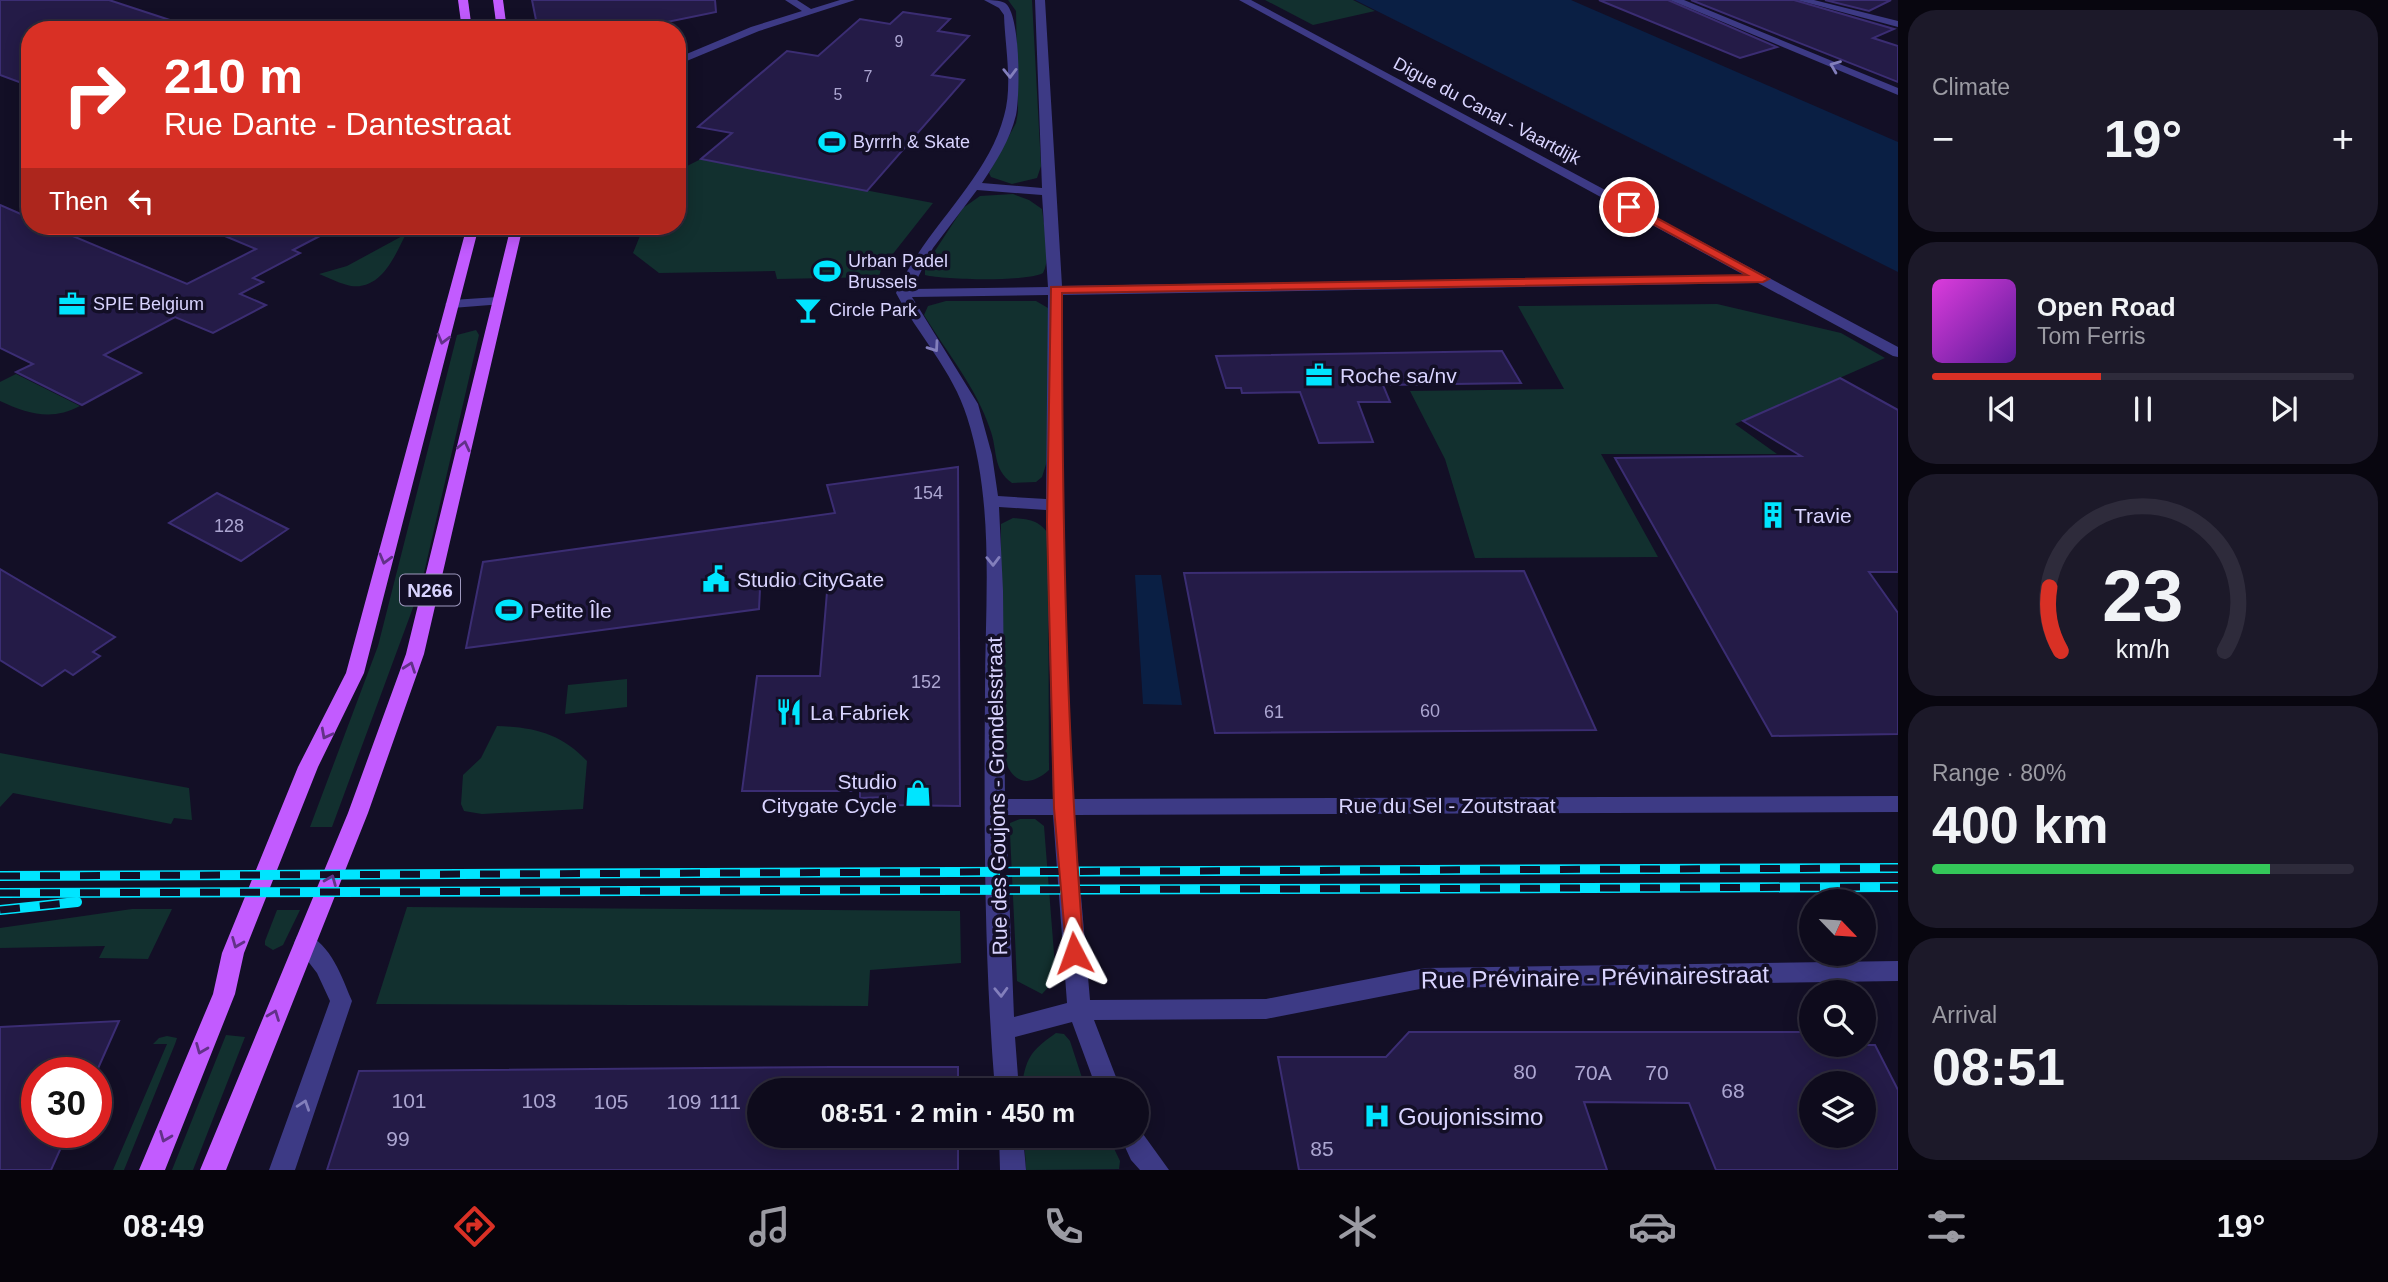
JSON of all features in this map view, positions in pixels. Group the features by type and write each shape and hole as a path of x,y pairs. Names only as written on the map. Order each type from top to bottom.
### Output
{"main road":[{"path":"463,0 466,21"},
{"path":"498,0 501,21"},
{"name":"N266","path":"152,1170 223,995 233,953 308,767 355,673 471,235"},
{"name":"N266","path":"213,1170 358,813 415,654 515,235"}],"street":[{"path":"790,0 808,12"},
{"path":"686,58 755,29 850,0"},
{"path":"989,0 1003,6 1009,15 1011,113 1003,139 974,186 910,272 903,293 1763,279"},
{"path":"1040,0 1055,290 1054,505 1063,808 1079,1010 1104,1078"},
{"name":"Digue du Canal - Vaartdijk","path":"1244,0 1898,353"},
{"path":"1675,0 1898,92"},
{"path":"1802,0 1898,24"},
{"path":"974,186 1048,192"},
{"name":"Rue des Goujons - Grondelsstraat","path":"903,293 915,320 958,381 976,418 992,501 995,807 1006,1078"},
{"path":"452,304 498,301"},
{"path":"992,501 1054,505"},
{"name":"Rue du Sel - Zoutstraat","path":"995,807 1898,804"},
{"path":"282,1170 341,1001 326,967 304,943"},
{"name":"Rue Prévinaire - Prévinairestraat","path":"1003,1030 1079,1010 1266,1009 1425,978 1898,971"},
{"path":"1012,1148 1013,1170"},
{"path":"1138,1148 1156,1170"}],"green space":[{"path":"1008,0 1032,0 1041,166 1037,178 1012,184 991,177 989,173 1016,123 1018,112 1016,11"},
{"path":"1265,0 1353,0 1375,11 1313,25"},
{"path":"701,159 933,203 881,269 879,277 777,279 775,271 659,273 633,253 640,235 686,235 686,166"},
{"path":"1013,194 1042,209 1047,250 1043,273 1021,278 986,279 925,275 925,266 963,208 980,196"},
{"path":"405,235 392,261 371,283 351,286 319,274 347,266"},
{"path":"946,301 1036,301 1048,308 1048,458 1042,477 1036,482 1012,483 1001,472 990,429 977,399 924,315 928,306"},
{"path":"1717,304 1841,333 1885,358 1735,424 1777,454 1601,454 1658,557 1475,558 1445,459 1410,391 1564,389 1518,306"},
{"path":"476,330 479,335 421,586 332,827 310,827 378,646 457,335"},
{"path":"16,374 80,406 60,413 40,414 0,401 0,382"},
{"path":"1013,518 1033,521 1048,533 1049,770 1030,781 1015,777 1006,762 1001,742 1001,524"},
{"path":"627,679 627,707 565,714 568,685"},
{"path":"497,726 523,728 547,734 568,744 587,761 583,809 482,814 464,811 461,804 463,775 481,758"},
{"path":"0,753 189,788 192,820 174,818 171,824 13,793 0,807"},
{"path":"1020,819 1035,819 1044,826 1056,979 1042,994 1017,981 1010,823"},
{"path":"407,907 960,911 961,963 870,970 868,1006 376,1004"},
{"path":"132,909 172,909 148,959 99,958 105,946 0,948 0,928"},
{"path":"277,910 300,910 283,945 273,950 265,945 265,941"},
{"path":"1056,1033 1064,1034 1070,1041 1082,1078 1023,1078 1030,1057"},
{"path":"226,1035 245,1037 193,1170 172,1170"},
{"path":"159,1038 177,1038 175,1044 124,1170 113,1170 167,1044 153,1044"},
{"path":"1025,1148 1114,1148 1120,1161 1119,1169 1026,1170"}],"water":[{"path":"1355,0 1571,0 1898,142 1898,272"},
{"path":"1135,575 1161,575 1182,705 1143,704"}],"building":[{"path":"0,0 109,0 173,21 21,21 21,83 0,75"},
{"path":"532,0 715,0 716,12 672,21 536,21"},
{"path":"1599,0 1668,0 1777,47 1740,58"},
{"path":"1691,0 1794,0 1894,29 1873,38 1898,46 1898,82"},
{"path":"1825,0 1891,0 1869,11"},
{"path":"903,12 950,19 938,31 969,36 932,75 964,80 867,191 701,159 732,133 698,127 787,51 818,56 860,19 890,24"},
{"path":"0,205 21,214 21,235 70,235 187,284 256,249 223,235 322,235 293,250 300,253 253,278 263,282 240,294 266,305 213,333 175,317 104,355 141,373 82,405 16,372 33,364 0,348"},
{"path":"1502,351 1521,383 1383,385 1390,402 1358,402 1373,442 1319,443 1300,392 1242,393 1241,388 1226,388 1216,356"},
{"name":"Travie","path":"1840,378 1898,410 1898,572 1869,572 1898,613 1898,734 1772,736 1615,458 1801,456 1743,421"},
{"path":"958,467 960,806 887,805 887,797 860,798 860,791 742,791 757,676 820,676 828,580 760,589 759,609 466,648 483,562 835,513 827,485"},
{"path":"217,493 288,529 241,561 169,523"},
{"path":"0,569 115,637 93,652 100,656 73,675 65,670 42,686 0,660"},
{"path":"1524,571 1596,730 1215,733 1184,573"},
{"path":"119,1021 103,1057 21,1057 21,1148 61,1148 51,1170 0,1170 0,1027"},
{"path":"1409,1032 1799,1032 1799,1057 1876,1057 1876,1047 1898,1090 1898,1170 1716,1170 1689,1103 1584,1102 1607,1170 1299,1170 1278,1057 1386,1057"},
{"path":"958,1067 958,1078 747,1078 747,1148 958,1148 958,1170 327,1170 359,1071"}],"railway":[{"path":"0,876 1898,868"},
{"path":"0,893 1898,887"},
{"path":"0,910 77,902"}],"place":[{"name":"Byrrrh & Skate","path":"832,142"},
{"name":"Urban Padel Brussels","path":"827,271"},
{"name":"SPIE Belgium","path":"72,304"},
{"name":"Circle Park","path":"808,310"},
{"name":"Roche sa/nv","path":"1319,375"},
{"name":"Travie","path":"1773,515"},
{"name":"Studio CityGate","path":"716,579"},
{"name":"Petite Île","path":"509,610"},
{"name":"La Fabriek","path":"789,712"},
{"name":"Studio Citygate Cycle","path":"918,793"},
{"name":"Goujonissimo","path":"1377,1116"}],"route":[{"path":"1074,953 1063,808 1054,522 1055,290 1763,279 1629,207"}]}
